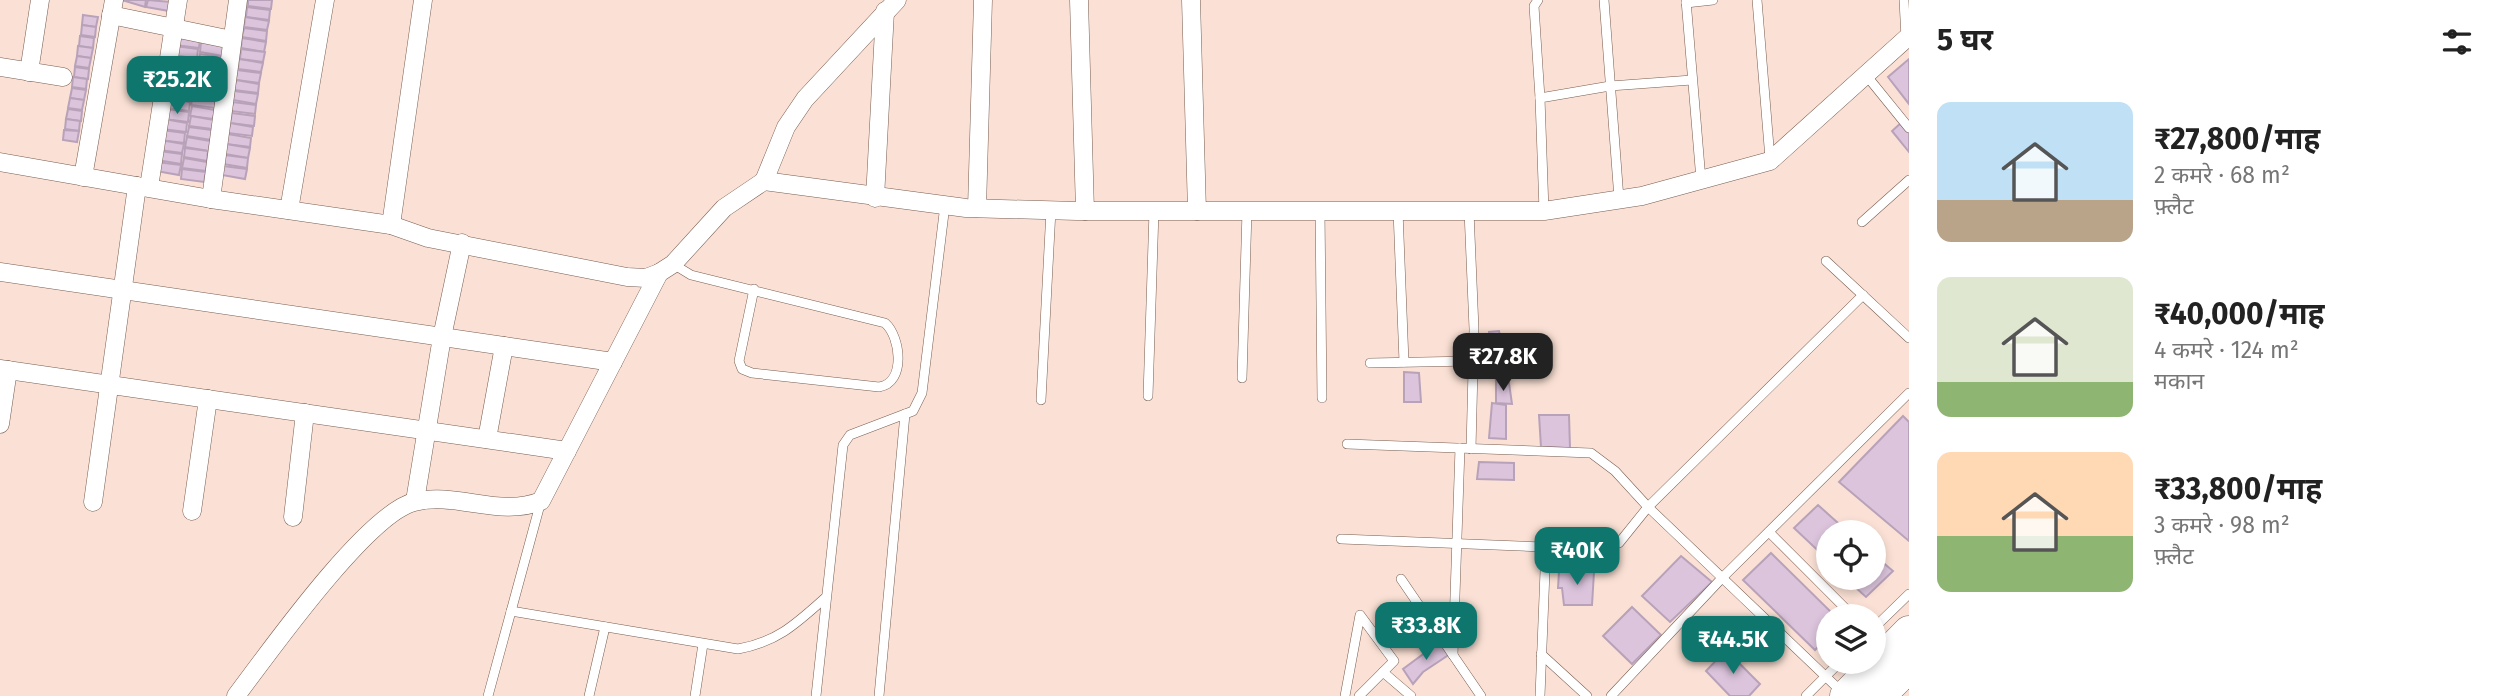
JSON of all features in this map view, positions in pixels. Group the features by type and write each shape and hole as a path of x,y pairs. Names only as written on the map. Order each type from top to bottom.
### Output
{"highway":[{"path":"1839,689 1893,644"},
{"path":"1880,696 1893,644"}],"street":[{"path":"29,72 40,0"},
{"path":"93,502 125,290 178,0"},
{"path":"211,199 238,0"},
{"path":"289,210 325,0"},
{"path":"391,225 423,0"},
{"path":"977,208 983,0"},
{"path":"1079,0 1085,211"},
{"path":"1191,0 1197,211"},
{"path":"236,696 362,537 387,514 415,501 533,509 666,269 724,208 764,181 786,127 805,99 891,5"},
{"path":"875,198 891,5"},
{"path":"83,177 113,8 174,28 232,40"},
{"path":"764,181 875,198 977,208 1085,211 1544,211 1619,200 1770,161 1908,37"},
{"path":"0,67 63,77"},
{"path":"0,162 211,199 391,225 428,238 627,277 646,278 666,269"},
{"path":"415,501 442,337 462,243"},
{"path":"0,272 613,362"},
{"path":"486,439 504,346"},
{"path":"0,424 4,369 567,451"},
{"path":"192,511 208,399"},
{"path":"293,517 305,413"}],"lane":[{"path":"1538,0 1534,6 1544,211"},
{"path":"1604,0 1619,200"},
{"path":"1701,180 1686,1 1713,0"},
{"path":"1757,0 1770,161"},
{"path":"1903,0 1908,37"},
{"path":"1866,75 1909,128"},
{"path":"1540,98 1611,86 1692,80"},
{"path":"1862,222 1909,180"},
{"path":"816,696 843,444 850,435 913,411 922,393 945,205"},
{"path":"1041,400 1051,210"},
{"path":"1148,396 1154,211"},
{"path":"1242,378 1247,211"},
{"path":"1320,211 1322,398"},
{"path":"1398,211 1404,362"},
{"path":"1469,211 1471,449"},
{"path":"1826,261 1909,338"},
{"path":"666,269 754,289 885,323 894,330 898,352 893,380 888,386 879,387 752,373 742,369 738,361 754,289"},
{"path":"1342,539 1606,548 1619,543 1648,507 1863,295"},
{"path":"1370,363 1472,360"},
{"path":"1611,696 1722,578 1909,393"},
{"path":"879,696 905,414"},
{"path":"1347,444 1591,453 1615,471 1648,507 1839,689"},
{"path":"1453,655 1460,448"},
{"path":"488,696 511,611 533,509"},
{"path":"1769,532 1841,604"},
{"path":"1540,696 1546,546"},
{"path":"1401,579 1482,696"},
{"path":"1893,644 1909,594"},
{"path":"511,611 738,649 764,644 778,637 825,598"},
{"path":"1345,696 1360,615 1394,661 1359,696"},
{"path":"589,696 605,627"},
{"path":"695,696 703,644"},
{"path":"1541,654 1587,696"},
{"path":"1383,672 1411,696"},
{"path":"1806,696 1839,689"}],"building":[{"path":"122,0 146,0 145,7"},
{"path":"148,0 171,2 169,11 146,7"},
{"path":"248,0 272,0 271,9 248,6"},
{"path":"247,7 270,10 269,20 246,17"},
{"path":"83,15 98,17 96,27 82,25"},
{"path":"245,17 269,21 267,30 244,27"},
{"path":"82,25 96,27 95,37 81,35"},
{"path":"244,28 267,31 266,41 242,37"},
{"path":"177,35 200,38 199,48 175,45"},
{"path":"80,36 94,38 93,48 79,46"},
{"path":"242,38 266,42 264,52 241,48"},
{"path":"201,42 225,46 223,56 200,52"},
{"path":"78,46 93,48 91,58 77,56"},
{"path":"175,46 198,49 197,59 174,55"},
{"path":"241,49 265,52 263,62 240,59"},
{"path":"200,54 223,57 222,67 198,63"},
{"path":"77,56 91,58 89,68 75,66"},
{"path":"173,56 197,60 195,69 172,66"},
{"path":"239,59 263,63 261,72 238,69"},
{"path":"1909,59 1909,104 1888,77"},
{"path":"198,64 221,67 220,77 197,74"},
{"path":"75,67 89,69 88,79 74,77"},
{"path":"171,67 195,70 193,80 170,76"},
{"path":"237,70 261,73 259,83 236,80"},
{"path":"196,74 219,78 218,88 195,84"},
{"path":"73,77 87,79 86,89 72,87"},
{"path":"170,77 193,80 192,90 168,87"},
{"path":"236,80 259,84 258,93 234,90"},
{"path":"195,85 218,88 216,98 193,94"},
{"path":"168,87 192,91 190,100 167,97"},
{"path":"72,88 86,90 84,100 70,98"},
{"path":"234,91 258,94 256,104 233,100"},
{"path":"193,95 216,99 215,108 191,105"},
{"path":"70,98 84,100 82,110 68,108"},
{"path":"167,98 190,102 189,111 166,108"},
{"path":"233,102 256,105 255,114 231,111"},
{"path":"192,106 215,110 213,119 190,116"},
{"path":"68,109 82,111 81,121 66,119"},
{"path":"166,109 189,112 188,122 164,119"},
{"path":"232,113 255,116 254,126 230,123"},
{"path":"191,116 214,120 212,129 189,126"},
{"path":"66,119 80,121 79,131 65,129"},
{"path":"164,119 187,123 186,132 162,129"},
{"path":"1902,122 1909,130 1909,152 1892,131"},
{"path":"230,123 253,127 252,136 228,133"},
{"path":"189,127 212,130 211,140 187,136"},
{"path":"64,130 79,131 77,142 63,140"},
{"path":"162,130 185,133 184,143 160,140"},
{"path":"228,134 251,138 250,147 226,144"},
{"path":"187,137 210,141 209,151 185,147"},
{"path":"160,140 184,144 182,153 159,150"},
{"path":"226,144 250,148 248,158 225,154"},
{"path":"185,148 208,151 207,161 184,157"},
{"path":"159,151 182,154 181,164 157,160"},
{"path":"225,155 248,158 247,168 223,164"},
{"path":"184,158 207,162 206,171 182,168"},
{"path":"157,162 181,165 179,175 156,171"},
{"path":"223,166 247,169 245,179 222,175"},
{"path":"182,169 206,172 204,182 181,179"},
{"path":"1499,331 1504,359 1491,360 1489,332"},
{"path":"1506,362 1507,379 1496,381 1494,363"},
{"path":"1404,372 1419,373 1421,402 1404,402"},
{"path":"1496,382 1509,383 1512,404 1496,403"},
{"path":"1492,403 1506,405 1506,439 1489,438"},
{"path":"1539,415 1569,415 1570,448 1541,447"},
{"path":"1903,416 1909,422 1909,541 1839,482"},
{"path":"1479,462 1514,463 1514,480 1477,479"},
{"path":"1818,505 1835,520 1816,520 1816,549 1794,528"},
{"path":"1771,553 1823,604 1816,604 1816,649 1815,650 1743,580"},
{"path":"1681,556 1712,582 1670,622 1642,596"},
{"path":"1886,565 1893,571 1886,578"},
{"path":"1559,571 1594,572 1592,605 1564,605 1562,588 1558,588"},
{"path":"1858,590 1873,590 1866,597"},
{"path":"1632,607 1661,635 1632,664 1603,636"},
{"path":"1757,617 1767,625 1755,637 1746,627"},
{"path":"1441,641 1450,654 1423,672 1413,684 1403,669"},
{"path":"1726,650 1760,684 1749,696 1730,696 1706,671"}]}
